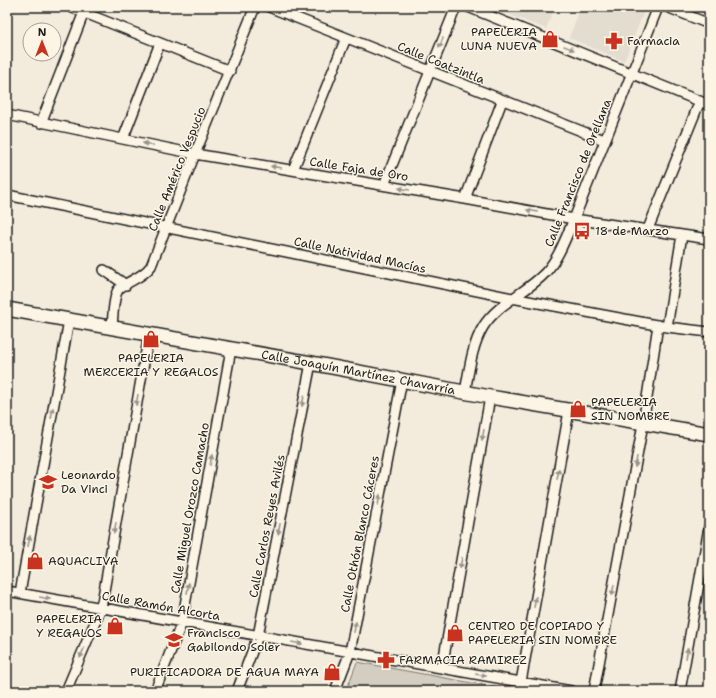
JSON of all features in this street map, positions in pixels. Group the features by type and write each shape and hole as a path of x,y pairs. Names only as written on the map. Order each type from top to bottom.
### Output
{"street":[{"path":"70,7 85,10 160,43 230,71"},
{"name":"Calle Américo Vespucio","path":"112,328 116,295 119,288 146,273 151,266 255,7"},
{"name":"Calle Coatzintla","path":"269,7 502,101 604,140"},
{"path":"384,185 456,7"},
{"path":"468,7 709,105"},
{"name":"Calle Francisco de Orellana","path":"465,392 476,344 482,328 492,314 529,287 546,272 560,251 658,7"},
{"path":"667,7 709,24"},
{"path":"41,123 85,10"},
{"path":"293,170 346,38"},
{"path":"123,139 160,43"},
{"path":"465,199 502,101"},
{"path":"648,229 700,101"},
{"name":"Calle Faja de Oro","path":"7,115 195,154 574,218 709,239"},
{"name":"Calle Natividad Macías","path":"7,196 512,298 663,326 709,332"},
{"path":"594,691 643,424 682,234"},
{"path":"104,270 126,285"},
{"name":"Calle Joaquín Martínez Chavarría","path":"7,309 490,397 709,434"},
{"path":"20,593 69,320"},
{"path":"66,691 101,608 149,334"},
{"name":"Calle Miguel Orozco Camacho","path":"155,691 182,622 231,349"},
{"name":"Calle Carlos Reyes Avilés","path":"236,691 258,636 310,363"},
{"name":"Calle Othón Blanco Cáceres","path":"335,691 350,652 402,380"},
{"path":"442,668 490,397"},
{"path":"521,682 570,411"},
{"path":"680,691 709,527"},
{"name":"Calle Ramón Alcorta","path":"7,591 571,691"}],"shaded area":[{"path":"490,7 555,7 546,29"},
{"path":"574,7 646,7 624,61 569,38 580,9"},
{"path":"357,662 517,691 346,691"}],"place":[{"name":"PAPELERIA LUNA NUEVA","path":"550,39"},
{"name":"Farmacia","path":"614,41"},
{"name":"18 de Marzo","path":"582,231"},
{"name":"PAPELERIA MERCERIA Y REGALOS","path":"151,339"},
{"name":"PAPELERIA SIN NOMBRE","path":"578,409"},
{"name":"Leonardo Da Vinci","path":"48,482"},
{"name":"AQUACLIVA","path":"35,561"},
{"name":"PAPELERIA Y REGALOS","path":"115,626"},
{"name":"CENTRO DE COPIADO Y PAPELERIA SIN NOMBRE","path":"455,633"},
{"name":"Francisco Gabilondo Soler","path":"174,640"},
{"name":"FARMACIA RAMIREZ","path":"386,660"},
{"name":"PURIFICADORA DE AGUA MAYA","path":"332,672"}]}
